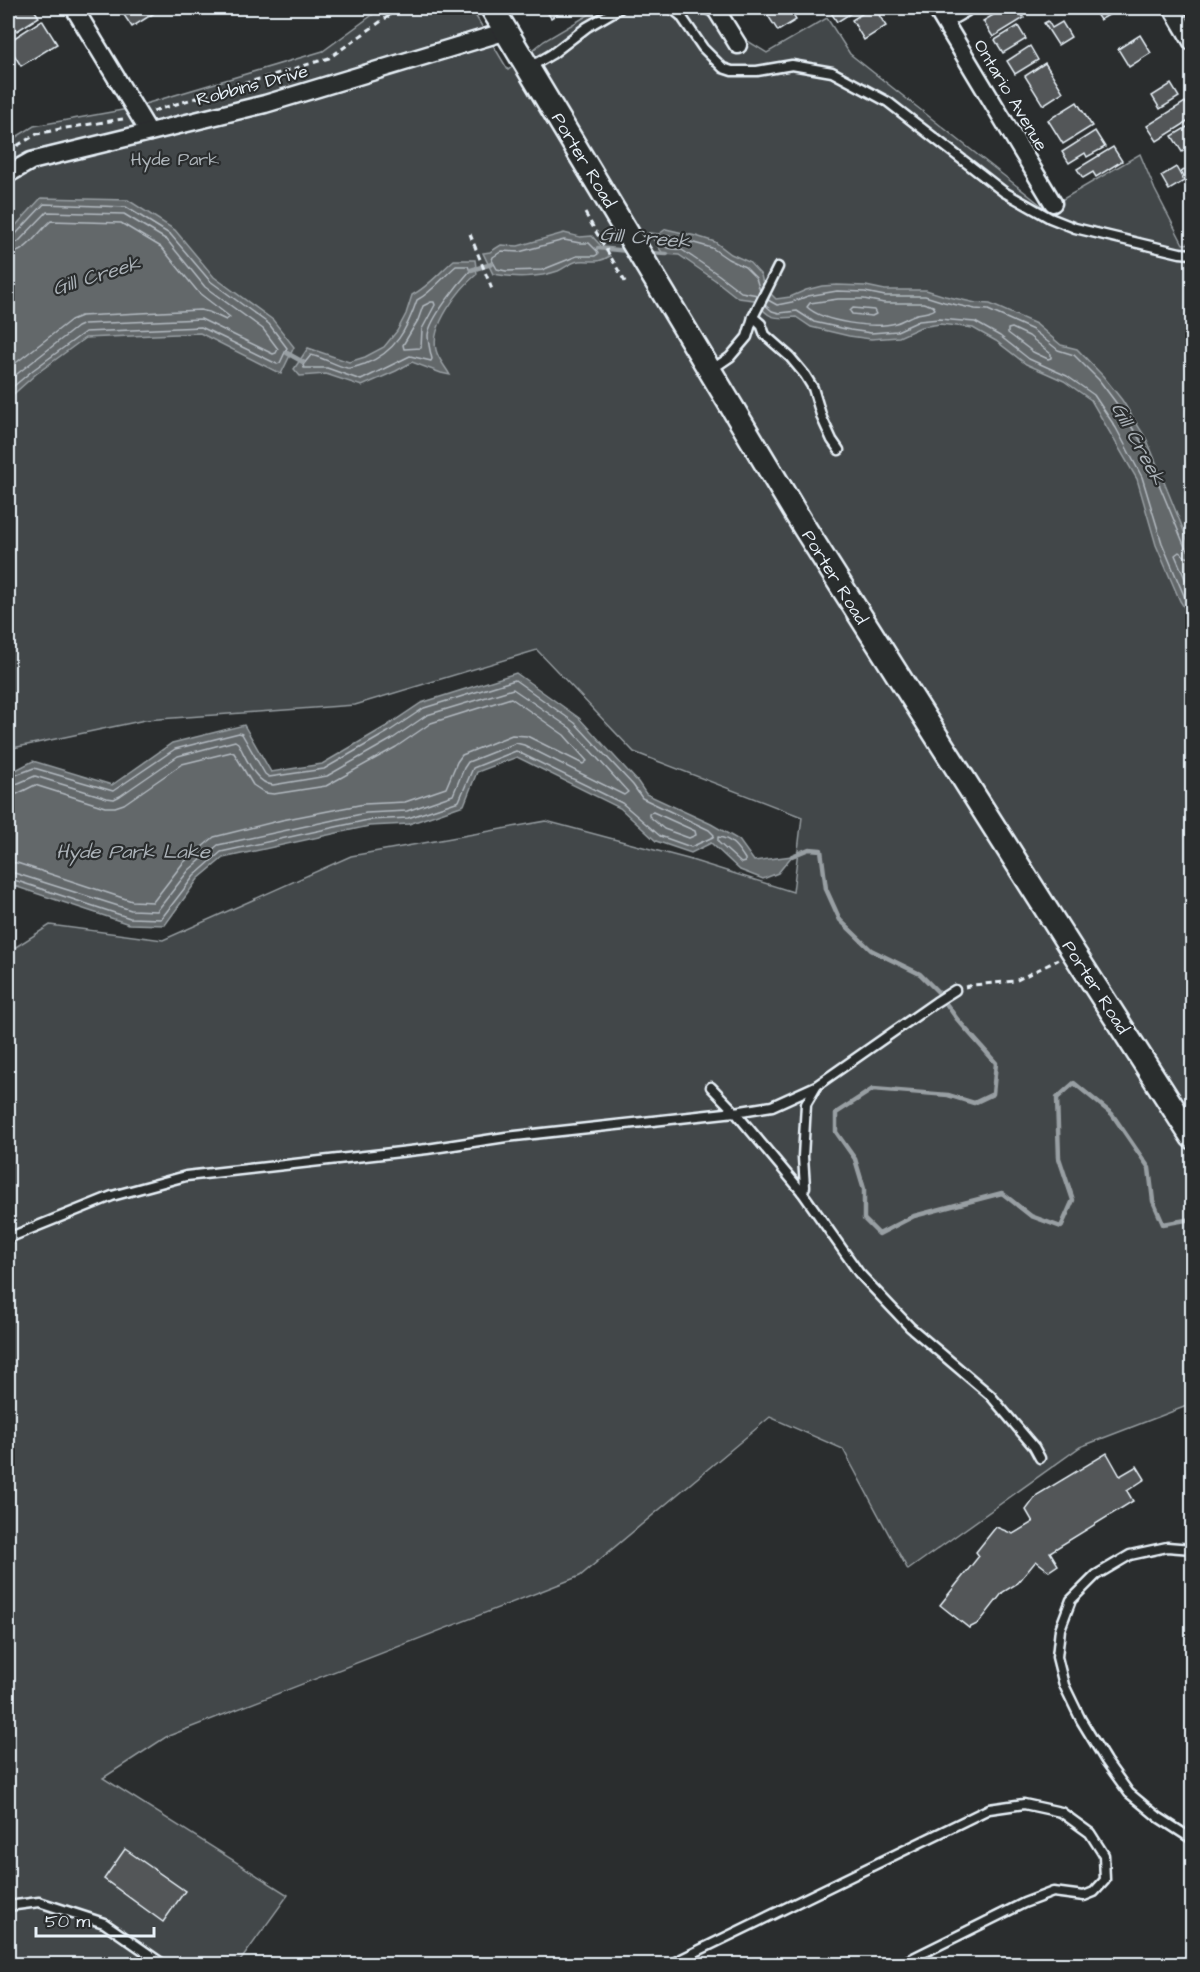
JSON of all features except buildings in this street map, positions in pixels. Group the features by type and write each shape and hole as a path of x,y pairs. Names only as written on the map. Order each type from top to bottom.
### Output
{"main road":[{"name":"Porter Road","path":"492,8 804,527 1192,1137"}],"street":[{"path":"74,8 149,132"},
{"path":"716,8 738,45"},
{"path":"940,14 965,8"},
{"path":"1172,8 1192,42"},
{"name":"Ontario Avenue","path":"940,14 1053,203"},
{"name":"Robbins Drive","path":"8,174 31,161 265,104 507,31"}],"lane":[{"path":"529,68 552,54 587,27 620,8"},
{"path":"671,8 681,16 703,48 723,68 732,71 758,70 792,65 832,72 888,102 1004,192 1050,218 1075,228 1192,254"},
{"path":"710,370 730,357 747,337 753,317 778,267"},
{"path":"753,317 761,324 765,335 790,357 813,388 825,425 839,450"},
{"path":"8,1238 112,1196 186,1176 772,1106 816,1086 955,990"},
{"path":"802,1192 805,1187 803,1157 806,1104 816,1086"},
{"path":"711,1087 802,1192 859,1273 910,1327 990,1395 1034,1447 1040,1458"},
{"path":"1192,1550 1167,1547 1130,1556 1096,1575 1071,1600 1060,1629 1057,1657 1064,1685 1082,1720 1106,1761 1129,1793 1192,1839"},
{"path":"671,1965 989,1809 1024,1804 1061,1812 1090,1833 1104,1856 1105,1880 1094,1892 1084,1896 1053,1892 1024,1903 901,1965"},
{"path":"8,1906 39,1902 104,1923 164,1965"}],"path":[{"path":"8,151 37,134 127,119 329,58 400,8"},
{"path":"585,213 627,285"},
{"path":"470,234 493,292"},
{"path":"955,990 973,985 1016,981 1054,964 1072,951"}],"green space":[{"name":"Hyde Park","path":"382,8 471,8 508,70 544,41 600,8 694,8 767,53 827,18 850,54 1046,209 1140,154 1155,190 1183,244 1192,243 1192,1404 1080,1447 908,1570 843,1449 770,1417 580,1576 166,1737 103,1778 288,1895 238,1964 8,1964 8,952 50,925 163,940 351,856 546,821 688,859 793,892 802,817 634,752 537,650 355,705 145,720 8,749 8,142 34,126 128,109 323,51"}],"water":[{"path":"41,198 128,200 175,230 214,277 273,320 294,347 281,374 200,333 85,338 36,374 8,399 8,234"},
{"path":"666,229 715,242 731,254 749,262 761,275 764,287 776,299 790,297 822,286 837,285 866,286 885,290 926,290 976,303 990,304 1036,324 1061,345 1077,349 1122,400 1147,440 1192,551 1192,619 1180,601 1156,545 1137,479 1091,400 1064,381 1026,364 996,341 973,328 940,324 921,327 899,337 871,339 811,327 796,317 772,316 754,300 738,298 679,255 663,254 649,233 659,234"},
{"path":"564,233 580,237 592,236 610,256 598,261 576,262 550,273 517,277 493,274 483,253 490,252 501,245 518,246"},
{"path":"454,260 475,260 477,274 455,298 437,330 436,350 450,375 412,362 362,386 326,374 300,376 294,369 308,348 349,362 384,347 397,331 412,295"},
{"name":"Hyde Park Lake","path":"516,673 579,718 638,782 646,794 711,824 739,840 754,861 792,856 778,873 763,879 740,870 711,843 691,853 656,841 620,808 517,757 477,772 464,805 409,824 369,826 223,858 198,879 165,925 129,924 8,884 8,774 33,761 112,785 172,743 244,725 271,772 322,764 421,703"}],"waterway":[{"name":"Gill Creek","path":"598,248 628,251"},
{"name":"Gill Creek","path":"649,253 667,254"},
{"name":"Gill Creek","path":"471,270 492,264"},
{"name":"Gill Creek","path":"287,353 303,362"},
{"path":"792,856 809,849 821,850 826,889 840,920 871,950 920,974 938,992 957,1019 996,1063 993,1094 974,1103 948,1095 873,1089 836,1113 836,1132 855,1159 864,1189 864,1219 879,1234 914,1216 1002,1193 1031,1216 1061,1227 1073,1200 1059,1158 1057,1098 1074,1083 1112,1114 1149,1168 1153,1201 1163,1224 1192,1219"}]}
